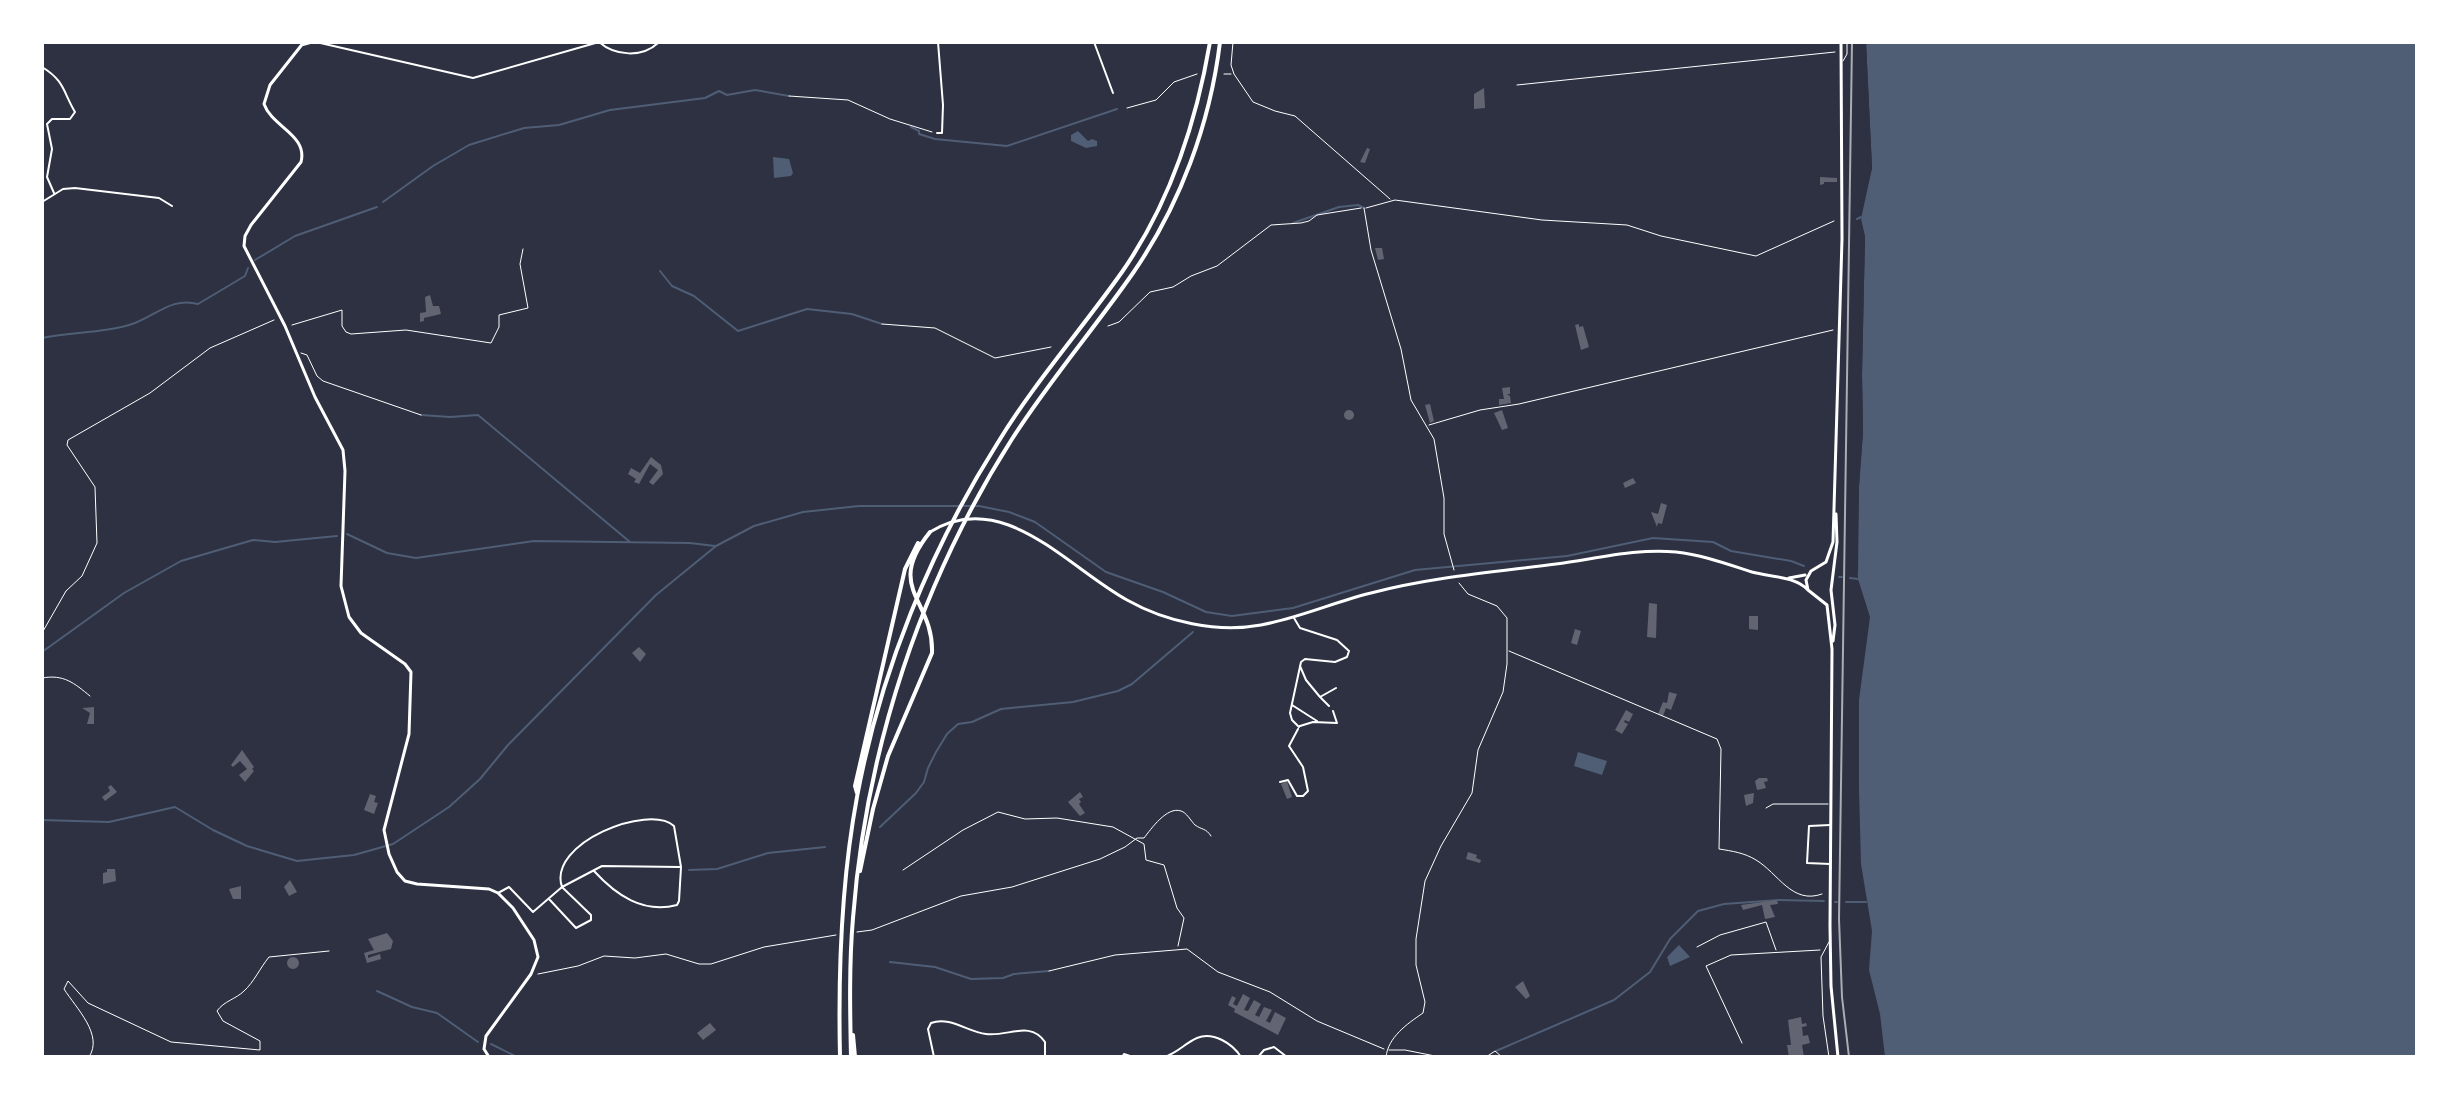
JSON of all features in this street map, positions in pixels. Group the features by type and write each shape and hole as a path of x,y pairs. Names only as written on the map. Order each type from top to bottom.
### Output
{"highway":[{"path":"840,1057 842,918 858,796 878,713 913,611 967,496 1019,409 1123,271 1150,224 1185,147 1196,112 1210,42"},
{"path":"853,1057 851,948 856,880 875,769 899,681 919,623 979,494 1019,429 1134,272 1159,231 1181,186 1200,135 1220,42"},
{"path":"858,796 855,786 905,569 913,549 930,532"},
{"path":"856,880 888,756 932,653 932,638 911,589 910,575 912,557 930,532"}],"main road":[{"path":"304,42 270,85 264,104 273,121 288,130 299,143 303,156 298,168 262,210 245,236 244,246 343,450 341,586 349,617 361,633 405,664 411,672 409,734 399,781 385,823 389,854 405,881 489,889 498,893 513,908 537,948 537,963 531,974 488,1033 484,1049 489,1057"},
{"path":"1783,578 1809,573 1826,562 1832,551 1843,208 1844,42"},
{"path":"1832,649 1835,625 1831,590 1837,542 1835,503"},
{"path":"930,532 961,518 996,521 1053,548 1128,601 1189,623 1250,626 1293,617 1358,596 1456,574 1662,551 1710,558 1801,584 1822,600 1829,610 1832,649 1830,940 1838,1057"},
{"path":"1816,568 1824,568 1833,576"},
{"path":"1808,590 1806,580 1809,573"},
{"path":"1816,596 1831,590"}],"street":[{"path":"301,47 315,42 473,78 599,42 609,51 622,54 654,48 658,43"},
{"path":"937,133 942,133 943,105 938,42"},
{"path":"1094,42 1113,93"},
{"path":"42,67 61,80 66,98 75,112 70,119 52,119 47,124 52,149 47,177 54,193"},
{"path":"42,202 63,189 83,189 159,198 172,206"},
{"path":"1293,617 1300,628 1332,638 1349,651 1347,657 1335,662 1305,659 1300,665 1290,717 1299,727"},
{"path":"1300,665 1306,680 1329,706"},
{"path":"1320,697 1336,688"},
{"path":"1291,704 1317,723"},
{"path":"1280,782 1288,780 1297,796 1303,796 1308,791 1303,767 1289,742 1299,727 1337,723 1333,711"},
{"path":"548,898 576,928 591,920 591,915 562,887 561,869 569,855 593,837 623,823 672,823 681,867 679,901 674,906 639,904 614,892 594,871"},
{"path":"1830,864 1807,863 1807,847 1809,826 1831,825"},
{"path":"498,893 509,887 533,912 562,887 608,864 681,867"},
{"path":"934,1057 928,1029 931,1023 941,1020 991,1035 1023,1029 1034,1031 1045,1042 1045,1057"},
{"path":"1164,1057 1207,1036 1229,1044 1241,1057"},
{"path":"1258,1057 1264,1050 1274,1047 1287,1057"},
{"path":"1123,1055 1133,1057"}],"lane":[{"path":"1842,64 1847,54 1844,42"},
{"path":"1766,808 1773,804 1831,804"},
{"path":"1829,1057 1822,1003 1823,950 1830,940"}],"path":[{"path":"1233,42 1231,65 1253,102 1295,116 1390,200"},
{"path":"1517,85 1842,51"},
{"path":"1127,108 1156,100 1174,82 1197,74"},
{"path":"1224,74 1234,74"},
{"path":"789,96 848,100 890,119 937,133"},
{"path":"1108,326 1119,322 1150,292 1173,287 1217,266 1271,225 1301,223 1317,215 1364,208 1390,200 1542,220 1627,225 1661,236 1756,256 1837,220"},
{"path":"1364,208 1371,250 1401,349 1411,400 1428,426 1436,452 1444,498 1444,534 1456,574"},
{"path":"285,326 342,310 342,326 351,334 406,330 491,343 499,327 499,315 528,308 520,264 523,249"},
{"path":"42,633 66,591 82,576 97,543 95,487 67,445 68,440 150,393 210,348 281,317"},
{"path":"882,324 935,328 995,358 1051,347"},
{"path":"1428,426 1480,410 1519,404 1826,330 1839,331"},
{"path":"298,354 307,355 317,376 323,381 421,415"},
{"path":"1386,1057 1400,1030 1423,1013 1425,1002 1416,965 1416,939 1425,881 1472,793 1478,750 1503,692 1508,627 1503,612 1488,601 1468,594 1459,583"},
{"path":"1506,650 1717,739 1721,749 1719,849 1738,852 1760,862 1796,894 1811,897 1822,894"},
{"path":"42,678 58,675 66,678 90,696"},
{"path":"872,930 961,896 1012,887 1100,859 1135,839 1144,838 1163,817 1177,810 1208,830 1211,836"},
{"path":"903,870 963,830 998,812 1025,819 1057,818 1113,827 1144,844 1146,860 1164,865 1177,908 1184,918 1178,948"},
{"path":"1697,947 1720,935 1766,922 1777,952"},
{"path":"531,974 564,969 604,956 635,958 666,954 699,964 711,964 764,947 818,938"},
{"path":"1049,971 1082,961 1090,962 1090,959 1187,949 1218,972 1270,992 1317,1021 1387,1050 1417,1051 1440,1057"},
{"path":"1742,1043 1706,966 1731,955 1823,950"},
{"path":"89,1057 94,1050 95,1038 64,989 68,981 88,1003 171,1042 260,1050 260,1041 223,1021 217,1011 222,1004 248,989 269,957 329,951"},
{"path":"1486,1057 1495,1051 1502,1057"}],"water":[{"path":"1866,42 2417,42 2417,1057 1885,1057 1880,1014 1869,970 1872,931 1861,864 1859,790 1859,700 1870,617 1858,579 1857,563 1863,432 1865,237 1861,219 1872,168"},
{"path":"1078,131 1088,141 1097,141 1097,146 1086,148 1071,141 1071,135"},
{"path":"773,157 789,159 791,176 774,178"},
{"path":"1578,752 1607,761 1602,775 1574,766"},
{"path":"1679,945 1690,957 1670,966 1667,957"}],"pier":[{"path":"1862,42 1866,42 1872,168 1860,215 1868,167"},
{"path":"1861,220 1865,237 1863,432 1858,573 1854,575 1861,238 1857,221"}],"building":[{"path":"1484,88 1485,108 1474,109 1474,94"},
{"path":"1367,148 1370,149 1365,163 1360,162"},
{"path":"1820,177 1837,178 1837,182 1820,185"},
{"path":"1375,248 1382,248 1384,259 1378,260"},
{"path":"430,295 433,306 439,306 441,314 420,322 420,313 426,312 425,297"},
{"path":"1579,324 1579,327 1583,326 1589,347 1581,350 1575,325"},
{"path":"1510,387 1510,394 1507,394 1511,403 1499,405 1499,399 1504,399 1502,388"},
{"path":"1430,404 1434,421 1430,423 1425,405"},
{"path":"1349,410 1354,415 1349,420 1344,415"},
{"path":"1502,410 1508,428 1502,430 1494,413"},
{"path":"651,457 661,465 663,474 653,485 649,482 658,470 650,464 639,484 634,482 636,479 628,474 631,468 640,473"},
{"path":"1633,478 1636,483 1625,488 1623,483"},
{"path":"1661,503 1667,505 1662,524 1658,523 1657,527 1651,512 1658,514"},
{"path":"1649,603 1657,604 1656,638 1647,637"},
{"path":"1749,616 1758,616 1758,630 1749,629"},
{"path":"1575,629 1581,631 1577,645 1571,643"},
{"path":"639,647 646,654 640,662 632,653"},
{"path":"1669,692 1677,694 1671,710 1666,708 1663,716 1658,714 1663,702 1667,703"},
{"path":"94,707 94,724 87,724 90,713 82,708"},
{"path":"1626,710 1633,714 1629,722 1625,720 1628,724 1622,734 1615,730"},
{"path":"242,750 254,767 245,782 239,775 247,769 240,761 233,767 231,765"},
{"path":"1767,778 1768,781 1764,782 1766,788 1757,790 1755,781"},
{"path":"1287,781 1292,797 1287,799 1281,784"},
{"path":"111,785 117,792 105,801 102,797 110,791 108,787"},
{"path":"1080,792 1083,797 1079,799 1079,804 1085,813 1080,816 1068,802"},
{"path":"1754,793 1753,803 1746,806 1744,795"},
{"path":"370,794 376,796 374,802 378,803 374,814 364,810"},
{"path":"1468,852 1477,855 1480,863 1466,859"},
{"path":"107,869 115,869 116,881 103,884 103,873"},
{"path":"290,880 297,892 289,896 284,887"},
{"path":"241,886 241,899 233,899 229,889"},
{"path":"1777,900 1778,904 1770,905 1775,917 1765,919 1762,905 1743,910 1741,905"},
{"path":"387,933 393,941 391,949 368,955 368,958 380,954 381,959 367,963 364,953 374,950 368,939"},
{"path":"293,957 299,963 293,969 287,963"},
{"path":"1523,981 1530,996 1526,999 1515,987"},
{"path":"1243,994 1250,998 1244,1010 1248,1011 1254,1000 1261,1004 1255,1015 1259,1017 1264,1007 1272,1010 1266,1021 1270,1023 1275,1012 1286,1018 1278,1035 1234,1012 1235,1009 1228,1005 1232,996 1236,998 1233,1004 1237,1006"},
{"path":"1801,1017 1802,1024 1806,1023 1807,1026 1802,1027 1803,1036 1808,1035 1810,1043 1802,1045 1804,1057 1789,1057 1788,1020"},
{"path":"710,1023 716,1030 703,1040 697,1033"}],"waterway":[{"path":"383,202 469,145 524,128 559,125 610,110 705,98 719,91 727,95 755,90 789,96"},
{"path":"911,127 919,134 935,139 1007,146 1117,109"},
{"path":"1293,223 1339,207 1358,205 1364,208"},
{"path":"255,260 295,236 377,207"},
{"path":"1857,219 1861,217"},
{"path":"42,338 124,326 173,305 198,304 245,276 248,268"},
{"path":"660,271 672,286 694,296 738,331 807,309 852,314 882,324"},
{"path":"421,415 478,415 630,542"},
{"path":"42,820 109,822 175,807 247,846 297,861 354,855 393,844 449,807 480,779 508,745 656,595 716,546 754,526 803,512 859,506 979,506 1009,512 1035,522 1106,572 1163,592 1206,612 1232,616 1293,608 1415,570 1567,556 1653,538 1713,542 1731,551 1804,566"},
{"path":"347,534 387,553 416,558 534,541 715,546"},
{"path":"42,652 124,593 181,561 253,540 275,542 337,536"},
{"path":"1850,578 1858,579"},
{"path":"880,827 916,793 936,752 947,734 958,724 972,722 1001,709 1073,702 1118,691 1132,684 1193,632"},
{"path":"689,870 717,869 768,853 825,847"},
{"path":"1496,1051 1614,1000 1650,972 1670,939 1698,911 1724,904 1824,901"},
{"path":"1846,902 1866,902"},
{"path":"890,962 935,967 971,979 1049,971"},
{"path":"377,991 412,1007 437,1013 478,1042"},
{"path":"491,1044 517,1057"},
{"path":"538,1057 547,1057"}],"railway":[{"path":"1849,1057 1842,997 1839,919 1852,42"}]}
